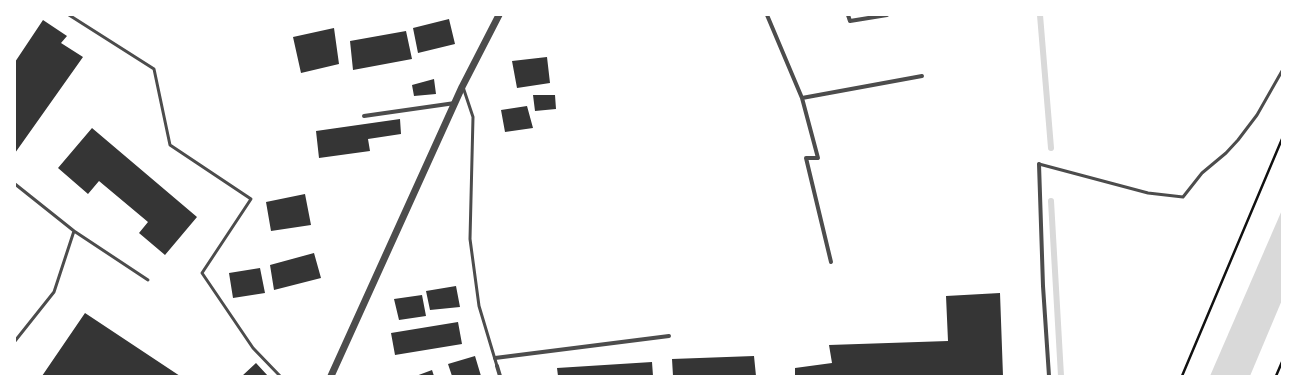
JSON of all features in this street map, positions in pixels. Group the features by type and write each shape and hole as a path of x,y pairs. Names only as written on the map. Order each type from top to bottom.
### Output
{"street":[{"path":"767,15 802,98 818,158 806,158 831,262"},
{"path":"848,15 850,21 887,15"},
{"path":"332,376 462,87 496,17"},
{"path":"802,98 922,76"},
{"path":"364,116 455,103"},
{"path":"1039,164 1043,286 1049,376"},
{"path":"495,358 669,336"},
{"path":"497,366 500,376"}],"lane":[{"path":"69,15 154,69 170,145 251,199 202,273 253,348 280,376"},
{"path":"1039,164 1148,192 1183,197 1202,173 1226,153 1238,140 1257,115 1282,71"},
{"path":"462,87 473,117 470,239 479,306 497,366"},
{"path":"15,184 74,231 148,280"},
{"path":"15,341 54,292 74,231"}],"path":[{"path":"1182,376 1282,139"},
{"path":"1276,376 1282,362"}],"shaded area":[{"path":"1282,210 1282,300 1250,376 1210,376"}],"building":[{"path":"449,19 455,44 418,53 413,28"},
{"path":"43,20 67,36 61,43 83,57 15,153 15,62"},
{"path":"334,28 339,64 301,73 293,37"},
{"path":"406,31 412,59 353,70 350,41"},
{"path":"547,57 550,83 517,88 512,61"},
{"path":"434,79 436,94 414,96 412,85"},
{"path":"533,95 555,95 556,109 535,111"},
{"path":"527,106 533,128 505,132 501,110"},
{"path":"400,119 401,134 368,139 370,151 319,158 316,131"},
{"path":"92,128 197,217 165,255 139,233 148,222 99,181 88,194 58,168"},
{"path":"305,194 311,225 271,231 266,202"},
{"path":"314,253 321,278 274,290 270,265"},
{"path":"260,268 265,293 233,298 229,273"},
{"path":"456,286 460,307 430,310 426,291"},
{"path":"1000,293 1003,376 795,376 795,368 832,363 829,345 948,341 946,296"},
{"path":"422,295 426,316 399,320 394,299"},
{"path":"85,313 180,376 42,376"},
{"path":"458,322 462,344 395,355 391,333"},
{"path":"475,356 481,376 452,376 448,364"},
{"path":"754,356 756,376 673,376 672,359"},
{"path":"652,362 653,376 558,376 557,368"},
{"path":"256,363 268,376 242,376"},
{"path":"432,370 434,376 416,376"}],"waterway":[{"path":"1040,15 1051,148"},
{"path":"1051,201 1061,376"}]}
